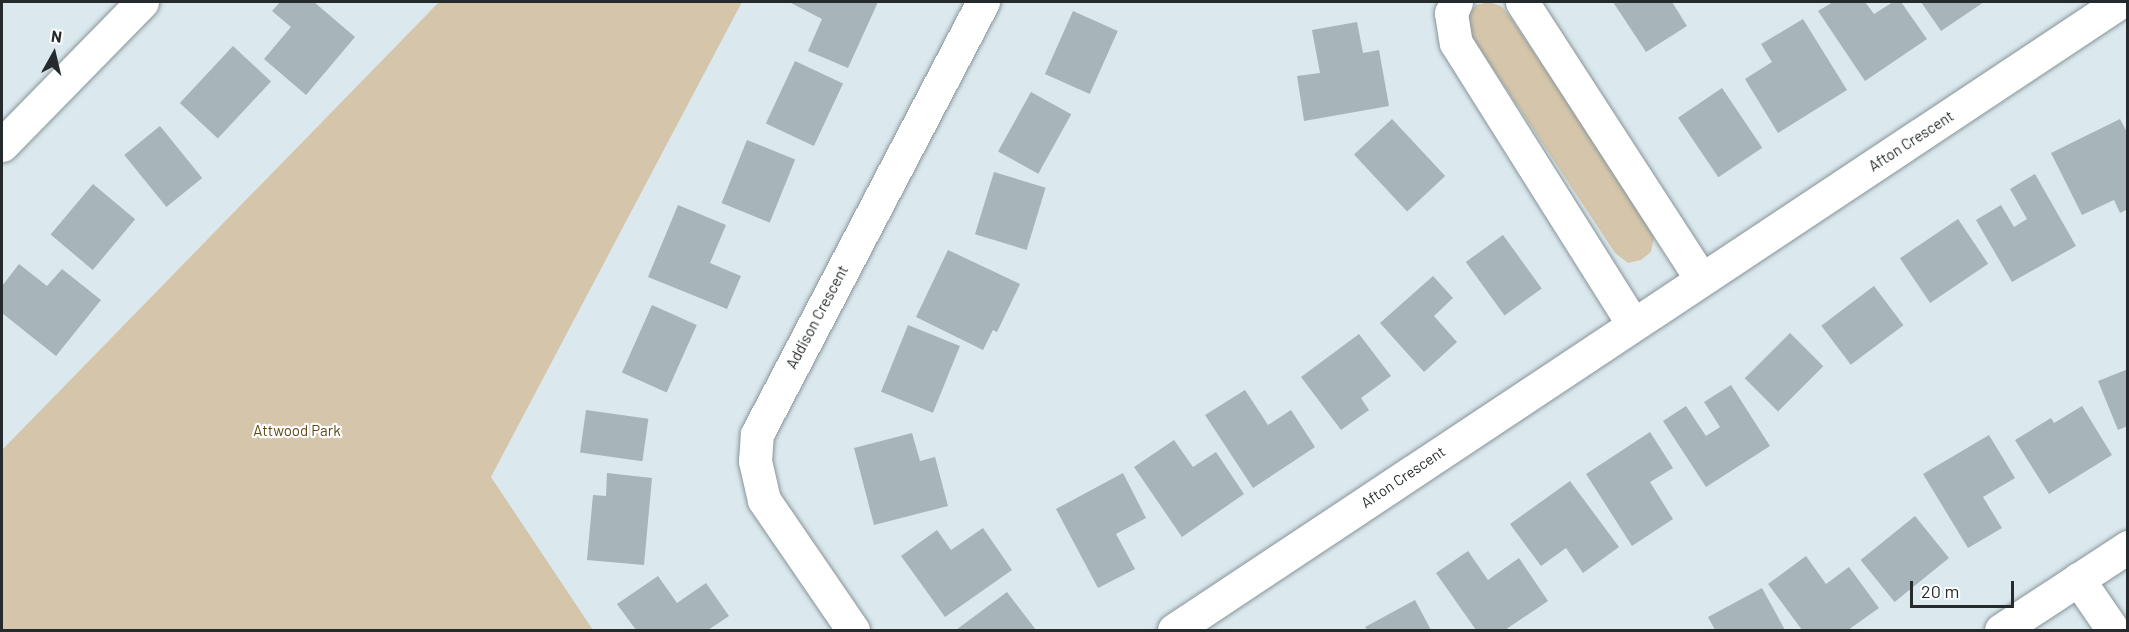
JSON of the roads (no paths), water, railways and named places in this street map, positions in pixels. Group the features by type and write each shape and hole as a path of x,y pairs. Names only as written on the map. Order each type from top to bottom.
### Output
{"street":[{"path":"2,145 142,2"},
{"name":"Addison Crescent","path":"853,630 764,500 755,461 757,434 983,2"},
{"path":"1456,2 1451,13 1456,43 1633,324"},
{"path":"1522,2 1701,279"},
{"name":"Afton Crescent","path":"1174,630 2120,2"},
{"path":"2001,630 2127,547"},
{"path":"2078,579 2113,630"}],"park label":[{"name":"Attwood Park","path":"297,431"}]}
